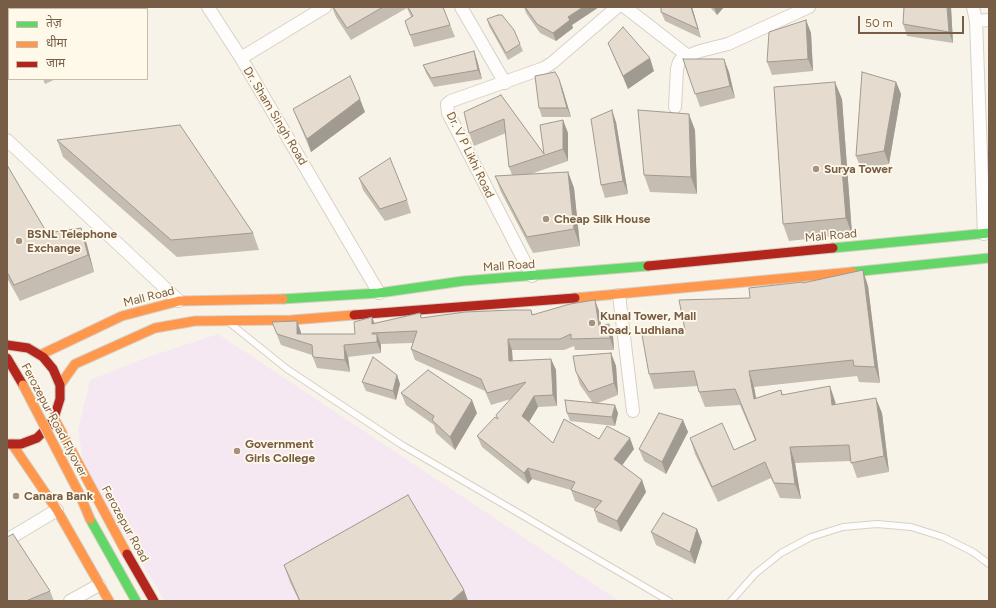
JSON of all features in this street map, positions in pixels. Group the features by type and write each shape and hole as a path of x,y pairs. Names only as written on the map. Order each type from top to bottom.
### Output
{"main road":[{"name":"Mall Road","path":"40,355 122,316 179,301 287,299 379,293 463,281 986,234"},
{"path":"60,385 75,364 155,328 195,321 292,320 620,295 989,258"},
{"path":"7,334 11,346 28,348 40,355 53,369 60,385 60,398 54,418 49,426 37,438 21,444 9,444"},
{"name":"Ferozepur Road Flyover","path":"7,358 24,385 79,493 90,519 136,601"},
{"name":"Ferozepur Road","path":"54,418 125,551 154,601"},
{"path":"9,444 66,515 99,585 109,601"},
{"path":"66,515 99,501"}],"street":[{"name":"Dr. Sham Singh Road","path":"208,7 241,58 379,293"},
{"path":"241,58 325,7"},
{"path":"461,7 505,83"},
{"name":"Dr. V P Likhi Road","path":"532,276 448,113 446,108 447,104 451,101 544,68 552,63 617,7"},
{"path":"625,7 688,56"},
{"path":"675,107 677,69 682,58 728,44 809,7"},
{"path":"973,7 976,21 986,234"},
{"path":"976,21 989,20"},
{"path":"7,140 179,301"},
{"path":"620,295 633,411"},
{"path":"7,540 66,515"},
{"path":"70,601 99,585"}],"lane":[{"path":"227,320 287,369 402,445 668,601"},
{"path":"731,601 755,574 781,553 811,537 844,528 877,524 911,528 943,537 973,552 989,564"}],"shaded area":[{"name":"Government Girls College","path":"218,334 619,601 165,601 85,471 78,430 90,380 148,357"}],"building":[{"path":"333,7 383,7 347,28"},
{"path":"408,7 443,7 450,25 410,35 405,21 413,16"},
{"path":"525,7 583,7 568,17 570,20 553,33 537,24"},
{"path":"661,7 691,7 698,29 661,12"},
{"path":"904,7 947,7 949,32 903,24"},
{"path":"502,15 514,30 520,44 506,53 487,19"},
{"path":"806,20 808,59 767,62 769,32"},
{"path":"623,27 650,58 623,76 608,43"},
{"path":"474,51 478,70 431,78 423,65"},
{"path":"683,59 724,59 730,86 695,94"},
{"path":"555,72 559,79 567,108 539,108 535,76"},
{"path":"862,72 896,82 884,151 856,156"},
{"path":"350,76 360,99 307,139 293,109"},
{"name":"Surya Tower","path":"835,82 846,218 783,224 774,87"},
{"path":"501,95 544,154 540,125 563,120 563,149 509,167 504,119 469,133 464,112"},
{"path":"612,110 623,181 601,185 591,119"},
{"path":"638,110 689,114 691,177 644,175"},
{"path":"180,125 253,233 171,240 57,140"},
{"path":"390,158 407,200 380,209 359,178"},
{"path":"7,165 47,233 81,228 88,255 14,285 7,272"},
{"name":"Cheap Silk House","path":"568,172 574,229 527,237 495,176"},
{"path":"863,270 875,367 854,366 853,360 749,371 754,399 781,390 782,395 830,386 832,405 876,398 884,456 851,463 849,445 790,447 795,484 774,483 765,462 712,487 690,438 722,423 734,450 756,440 735,389 699,392 694,371 649,374 642,335 685,330 679,300 750,298 749,288 803,283"},
{"path":"595,300 599,326 609,324 610,338 571,339 571,334 560,339 508,339 509,361 551,359 553,395 534,396 522,416 553,443 564,419 599,439 607,426 630,438 614,459 642,480 617,521 594,510 602,501 571,490 575,482 528,468 524,473 477,436 495,417 498,419 496,415 526,382 487,393 481,379 411,349 417,331 372,333 377,334 377,342 344,345 345,360 313,357 312,345 277,334 272,322 297,321 297,334 355,334 354,322 372,317 372,324 420,313 421,318 465,312 531,310 532,315 570,304"},
{"path":"611,353 614,383 589,392 576,372 573,356"},
{"path":"373,357 397,375 393,391 362,382"},
{"path":"428,370 472,400 450,437 432,420 434,416 401,393"},
{"path":"565,400 615,405 612,417 567,413"},
{"path":"659,413 683,420 662,462 639,449"},
{"path":"408,495 464,590 451,601 300,601 284,565"},
{"path":"663,513 697,529 690,552 651,532"},
{"path":"13,534 50,591 26,601 7,601 7,537"}],"traffic: fast":[{"path":"833,248 989,233"},
{"path":"852,272 989,258"},
{"path":"283,299 379,293 463,281 648,266"},
{"path":"90,519 136,601"}],"traffic: slow":[{"path":"575,298 852,272"},
{"path":"40,355 122,316 179,301 283,299"},
{"path":"60,385 75,364 155,328 195,321 292,320 354,315"},
{"path":"23,385 79,493 90,519"},
{"path":"54,418 127,554"},
{"path":"12,444 57,510 109,601"}],"traffic: jam":[{"path":"648,266 833,248"},
{"path":"354,315 575,298"},
{"path":"7,345 28,348 43,357 53,369 60,385 60,399 54,418 49,426 37,438 21,444 7,444"},
{"path":"7,358 23,385"},
{"path":"127,554 154,601"}],"place":[{"name":"Surya Tower","path":"816,169"},
{"name":"Cheap Silk House","path":"546,219"},
{"name":"BSNL Telephone Exchange","path":"19,241"},
{"name":"Kunal Tower, Mall Road, Ludhiana","path":"592,323"},
{"name":"Government Girls College","path":"237,451"},
{"name":"Canara Bank","path":"16,496"}]}
